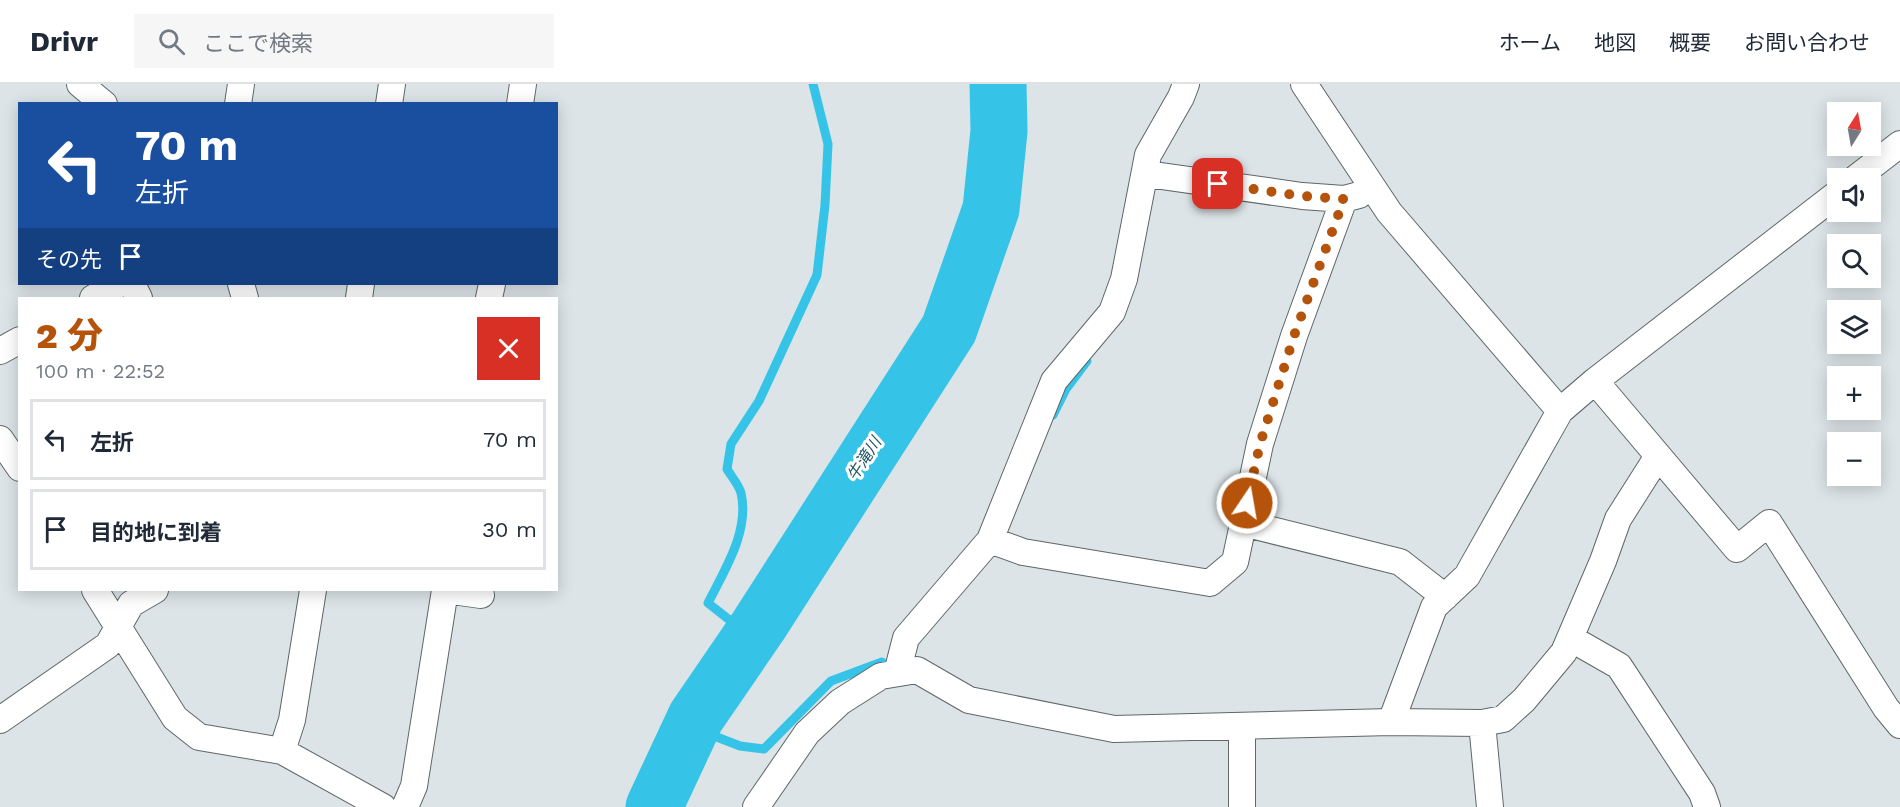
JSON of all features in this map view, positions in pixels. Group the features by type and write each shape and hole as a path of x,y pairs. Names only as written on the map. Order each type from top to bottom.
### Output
{"street":[{"path":"238,102 241,84"},
{"path":"389,102 392,84"},
{"path":"520,102 523,84"},
{"path":"897,674 906,638 990,540 1054,381 1112,312 1124,279 1148,155 1186,84"},
{"path":"1304,84 1389,212 1560,411"},
{"path":"1869,168 1900,144"},
{"path":"1154,175 1302,196 1344,199 1375,191"},
{"path":"990,540 1023,552 1210,583 1235,562 1260,444 1294,336 1344,199"},
{"path":"1391,722 1434,607 1467,576 1560,411 1595,381 1827,201"},
{"path":"95,297 117,285"},
{"path":"0,351 18,341"},
{"path":"1595,381 1737,549 1769,523 1886,708 1900,725"},
{"path":"0,440 18,465"},
{"path":"756,807 807,733 840,702 881,676 917,670 969,700 1114,729 1391,722 1482,723 1503,719 1524,700 1564,652 1603,561 1618,519 1658,456"},
{"path":"1243,522 1400,562 1445,597"},
{"path":"96,591 175,718 199,737 282,751 383,807"},
{"path":"0,720 108,645 131,604 153,591"},
{"path":"282,751 292,720 313,591"},
{"path":"405,807 414,786 445,591"},
{"path":"452,591 481,595"},
{"path":"1570,638 1619,666 1702,794 1707,807"},
{"path":"1482,723 1490,807"},
{"path":"1242,726 1242,807"}],"waterway":[{"path":"751,637 708,603 734,550 742,522 741,493 727,469 731,444 759,401 817,275 825,205 828,144 813,84"},
{"name":"牛滝川","path":"654,807 696,717 759,625 949,329 991,209 999,131 998,84"},
{"path":"1053,415 1066,389 1087,361"},
{"path":"691,727 740,746 764,749 831,681 882,662"}],"route":[{"path":"1218,184 1302,196 1344,199 1294,336 1260,444 1247,503"}]}
